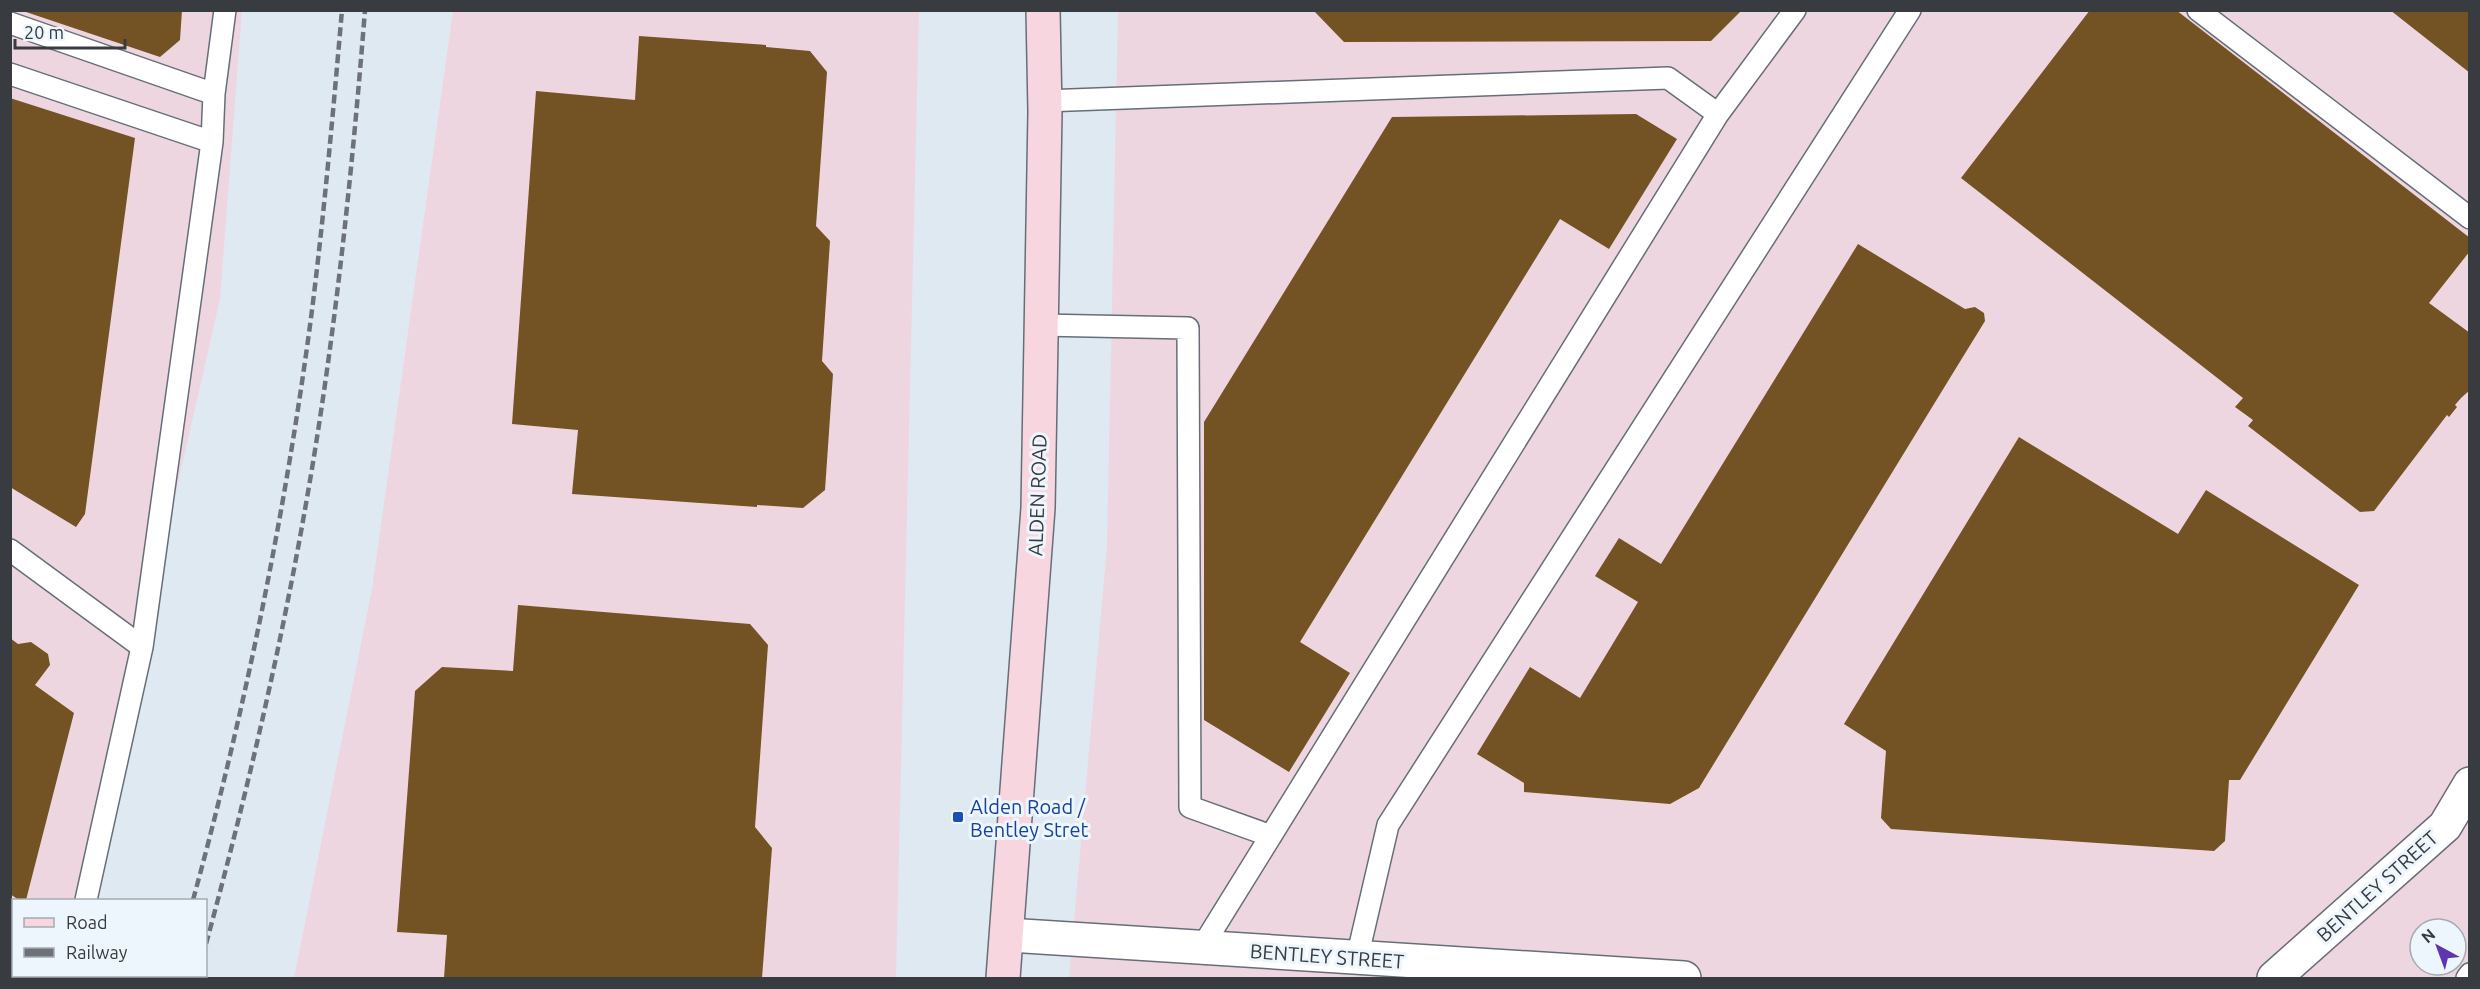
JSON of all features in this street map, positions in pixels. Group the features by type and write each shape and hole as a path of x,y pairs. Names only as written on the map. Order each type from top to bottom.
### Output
{"main road":[{"name":"ALDEN ROAD","path":"1003,978 1038,508 1044,10"}],"street":[{"name":"BENTLEY STREET","path":"2274,978 2445,826 2469,784"},
{"name":"BENTLEY STREET","path":"1006,935 1357,958 1509,973 1684,978"}],"lane":[{"path":"86,899 142,647 212,142 214,94 225,10"},
{"path":"1202,947 1718,114 1795,10"},
{"path":"1357,958 1388,825 1910,10"},
{"path":"2198,10 2469,218"},
{"path":"10,23 214,94"},
{"path":"10,74 212,142"},
{"path":"1044,101 1668,78 1718,114"},
{"path":"1041,325 1188,328 1190,807 1271,836"},
{"path":"10,550 142,647"},
{"path":"2467,978 2469,974"}],"shaded area":[{"path":"10,11 242,11 220,299 83,899 12,899 12,977 66,977 11,978"},
{"path":"453,11 919,11 896,978 294,978 372,589"},
{"path":"1118,11 2469,11 2469,978 1069,978 1107,546"}],"building":[{"path":"20,10 182,10 180,40 160,57"},
{"path":"1313,10 1742,10 1711,41 1344,42"},
{"path":"2090,10 2176,10 2470,238 2470,251 2429,303 2470,333 2470,390 2455,405 2457,407 2449,417 2447,415 2374,511 2360,512 2248,426 2253,420 2235,407 2243,398 1961,178"},
{"path":"2390,10 2470,10 2470,73"},
{"path":"639,36 766,45 766,47 810,51 827,72 816,226 830,241 822,361 833,374 825,490 803,508 572,494 578,430 512,424 536,91 635,100"},
{"path":"10,98 135,138 85,514 76,527 10,487"},
{"path":"1636,114 1677,139 1609,249 1560,219 1300,642 1350,673 1289,772 1204,720 1204,422 1392,117"},
{"path":"1858,244 1965,309 1975,307 1984,313 1985,321 1699,788 1670,804 1524,792 1524,783 1477,754 1530,667 1580,698 1638,602 1595,576 1619,538 1661,564"},
{"path":"2019,437 2178,534 2206,490 2359,585 2240,780 2229,780 2225,841 2214,851 1891,829 1881,818 1886,751 1844,724"},
{"path":"518,605 750,624 768,645 755,827 772,848 762,978 444,978 447,935 397,932 415,691 442,667 513,671"},
{"path":"10,638 18,644 31,642 48,654 50,665 35,685 74,713 26,899 18,899 10,894"}],"railway":[{"path":"193,899 246,684 289,465 316,280 342,10"},
{"path":"207,940 262,722 307,498 342,255 365,10"}],"place":[{"name":"Alden Road / Bentley Stret","path":"958,817"}]}
